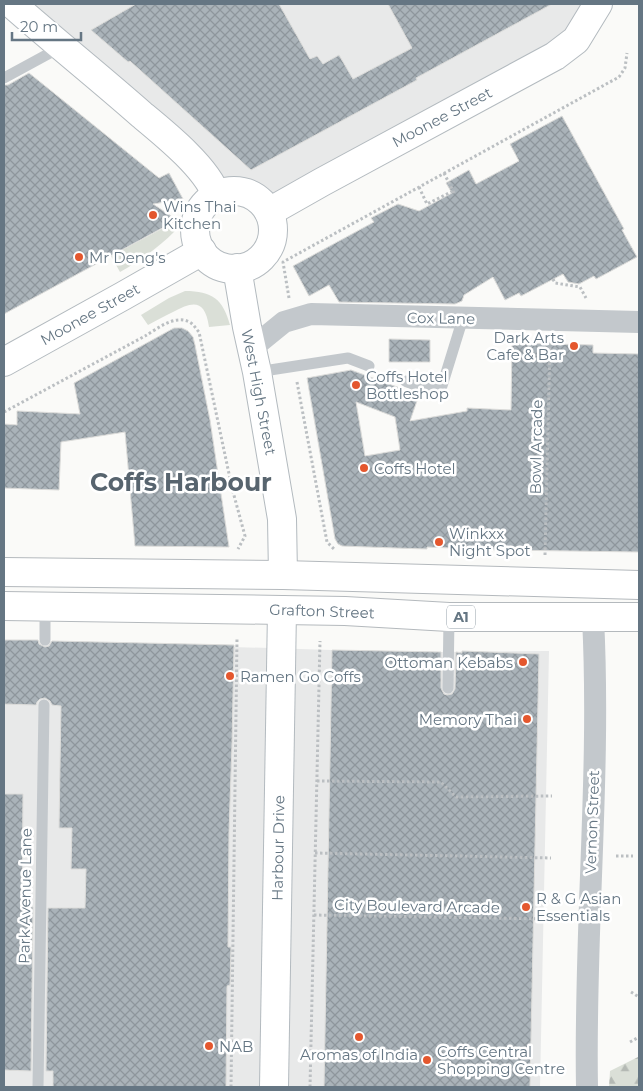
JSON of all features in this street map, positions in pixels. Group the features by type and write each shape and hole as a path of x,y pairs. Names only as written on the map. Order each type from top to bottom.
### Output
{"main road":[{"path":"12,4 175,143 201,170 213,186 216,195"},
{"name":"Moonee Street","path":"269,212 555,56 576,40 598,4"},
{"path":"238,191 251,195 262,202 269,212 273,225 272,238 268,250 260,260 249,266 227,268 217,265 202,251 197,241 197,218 202,208 216,195 238,191"},
{"name":"Moonee Street","path":"4,362 202,251"},
{"name":"West High Street","path":"237,268 282,519 282,610"},
{"path":"4,572 283,575 639,584"},
{"name":"Grafton Street","path":"4,606 345,611 449,617 639,617"},
{"name":"Harbour Drive","path":"274,1087 282,610"}],"street":[{"name":"Cox Lane","path":"255,360 284,322 311,314 639,322"},
{"name":"Vernon Street","path":"587,1087 586,1006 596,725 593,618"}],"lane":[{"path":"4,78 62,47"},
{"path":"405,381 426,389 442,386 463,318"},
{"path":"255,360 294,366 348,358 369,366"},
{"path":"44,640 45,607"},
{"path":"448,688 449,617"},
{"name":"Park Avenue Lane","path":"38,1087 44,705"}],"path":[{"path":"290,302 283,262 619,77 625,68 626,53"},
{"path":"444,173 455,195"},
{"path":"419,187 427,204 453,191"},
{"path":"553,279 555,283 580,287"},
{"path":"4,412 168,323 180,320 190,322 199,332 232,488 245,536 238,549"},
{"name":"Bowl Arcade","path":"545,555 549,344"},
{"path":"294,366 327,542 334,549"},
{"path":"231,1087 237,638"},
{"path":"310,1087 320,641"},
{"path":"317,780 441,782 456,797 552,796"},
{"path":"315,854 551,858"},
{"path":"616,856 632,856"},
{"name":"City Boulevard Arcade","path":"314,915 550,919"},
{"path":"631,992 639,996"},
{"path":"630,1042 639,1037"}],"shaded area":[{"path":"12,4 598,4 576,40 262,202 251,195 238,191 226,192"},
{"path":"4,640 332,650 436,652 549,651 540,1087 4,1087"}],"green space":[{"path":"171,224 175,231 169,237 120,272 111,256"},
{"path":"185,291 194,291 215,298 224,309 230,325 209,327 201,307 192,305 180,308 148,325 141,315 169,298"},
{"path":"639,1053 639,1087 609,1087 610,1071 638,1057"}],"building":[{"path":"136,4 279,4 310,59 317,56 323,64 339,55 353,79 412,48 388,4 552,4 251,170 130,61 128,62 91,30"},
{"path":"29,73 159,178 169,173 183,199 153,204 177,220 4,314 4,85 8,85"},
{"path":"562,116 624,229 622,230 637,257 596,279 594,276 579,284 568,282 563,274 521,296 519,293 505,300 493,277 464,295 462,301 455,304 339,302 329,285 309,296 293,266 374,222 371,218 398,204 419,211 452,193 446,183 469,170 476,184 519,161 510,144"},
{"path":"174,328 182,328 193,337 210,420 229,547 135,546 125,432 61,442 59,490 4,488 4,424 17,425 17,411 80,414 74,383"},
{"name":"Coffs Hotel Bottleshop","path":"389,339 430,340 430,362 389,362"},
{"path":"512,343 593,345 593,353 639,354 639,552 427,547 427,549 342,546 338,544 335,539 307,378 351,370 419,395 410,421 467,411 467,408 511,410","holes":["356,402 395,417 400,450 365,456"]},
{"path":"4,640 38,640 39,644 45,647 49,646 52,641 234,645 229,832 228,947 231,947 230,985 227,986 226,1087 53,1087 53,1071 46,1071 48,908 85,908 86,869 71,869 72,828 59,828 61,706 52,705 45,698 40,699 36,705 4,704"},
{"path":"332,650 441,652 441,688 444,694 447,695 452,694 455,689 456,652 539,654 530,1087 324,1087"},
{"path":"4,794 23,794 22,907 33,907 31,1071 4,1070"}],"place":[{"name":"Wins Thai Kitchen","path":"153,215"},
{"name":"Mr Deng's","path":"79,257"},
{"name":"Dark Arts Cafe & Bar","path":"574,346"},
{"name":"Coffs Hotel Bottleshop","path":"356,385"},
{"name":"Coffs Hotel","path":"364,468"},
{"name":"Winkxx Night Spot","path":"439,542"},
{"name":"Ottoman Kebabs","path":"523,662"},
{"name":"Ramen Go Coffs","path":"230,676"},
{"name":"Memory Thai","path":"527,719"},
{"name":"R & G Asian Essentials","path":"526,907"},
{"name":"Aromas of India","path":"359,1037"},
{"name":"NAB","path":"209,1046"},
{"name":"Coffs Central Shopping Centre","path":"427,1060"}],"district":[{"name":"Coffs Harbour","path":"181,482"}]}
